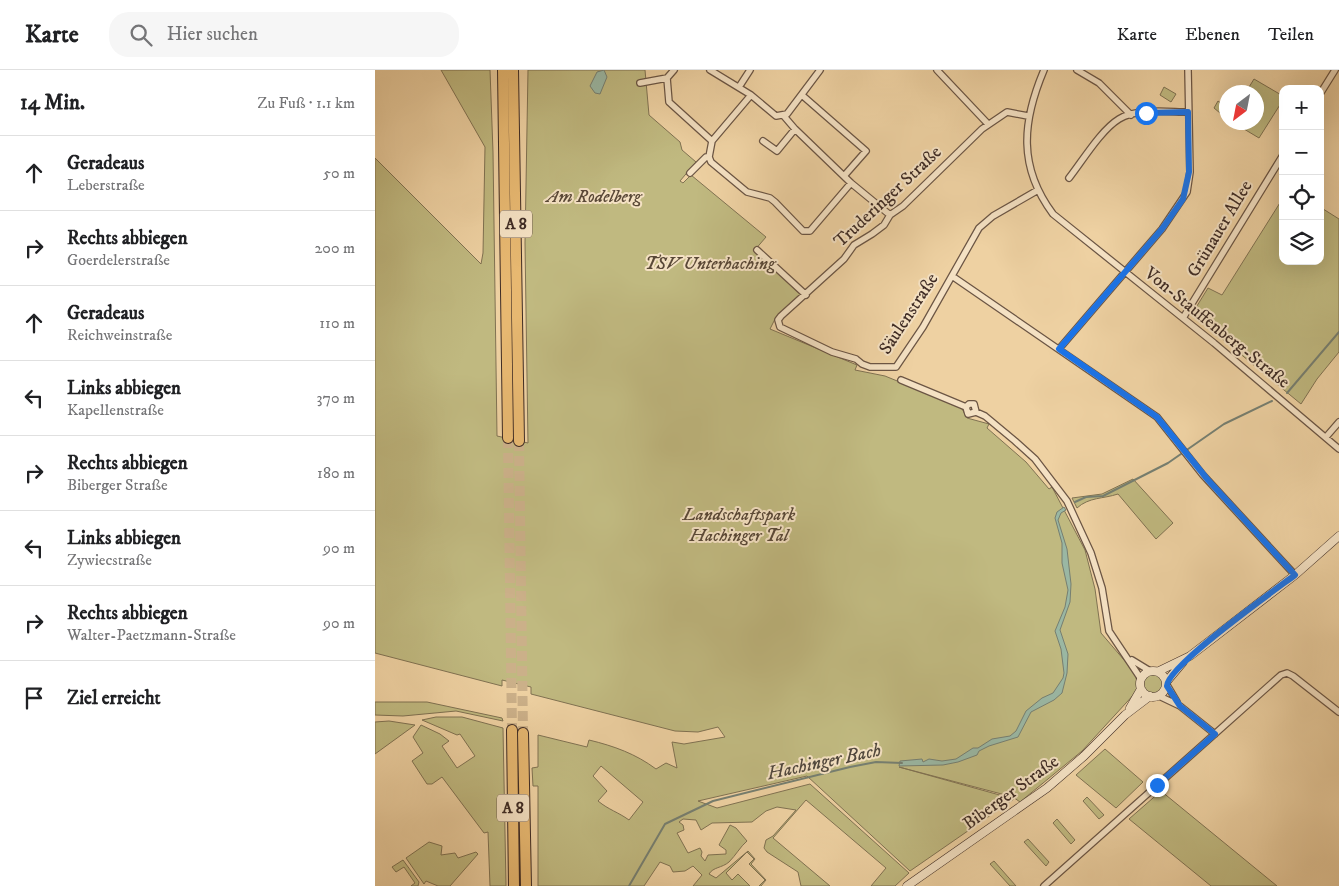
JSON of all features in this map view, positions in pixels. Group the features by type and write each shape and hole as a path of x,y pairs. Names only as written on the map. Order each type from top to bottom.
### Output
{"highway":[{"name":"A 8","path":"503,70 508,438"},
{"name":"A 8","path":"513,70 519,440"},
{"name":"A 8","path":"512,730 514,886"},
{"name":"A 8","path":"523,734 526,886"}],"main road":[{"path":"1190,656 1159,696 1150,696 1141,689 1141,679 1149,671 1159,671 1190,656 1295,575 1339,536"},
{"path":"1159,671 1167,684"},
{"name":"Biberger Straße","path":"1125,715 1141,689"},
{"name":"Biberger Straße","path":"907,886 1047,788 1084,756 1125,715 1150,696"}],"street":[{"path":"640,83 667,78 674,70"},
{"path":"710,70 751,95 772,114 783,116 851,183 890,214"},
{"path":"739,87 750,70"},
{"path":"783,116 803,96 821,70"},
{"path":"937,70 988,124"},
{"name":"Von-Stauffenberg-Straße","path":"1044,70 1028,116 1028,156 1038,190 1053,214 1183,318 1339,449"},
{"path":"1077,70 1099,83 1131,115"},
{"path":"1059,349 1162,229 1187,192 1189,172 1188,70"},
{"path":"1324,88 1335,70"},
{"path":"667,78 669,102 711,140"},
{"path":"751,95 711,140 709,157 711,162 747,192 770,198 803,231 809,231 851,183"},
{"path":"803,96 866,151 844,176"},
{"name":"Truderinger Straße","path":"779,323 781,316 847,256 854,244 884,225 890,214 903,206 929,178 988,124 1007,112 1028,116"},
{"path":"1069,178 1108,128 1119,119 1131,115 1188,112"},
{"path":"763,141 777,151 795,129"},
{"path":"690,173 706,157 709,157"},
{"name":"Grünauer Allee","path":"1183,318 1279,162"},
{"name":"Säulenstraße","path":"779,323 785,331 832,352 856,358 862,364 870,367 896,367 923,326 970,242 986,221 1038,190"},
{"path":"757,250 806,295"},
{"path":"952,276 1157,417 1184,452 1295,575"},
{"path":"901,380 966,407 968,414 976,412 992,422 1035,459 1067,501 1091,553 1102,588 1109,631 1141,679"},
{"path":"1326,437 1339,422"},
{"path":"1128,657 1149,671"},
{"path":"1044,886 1278,677 1287,673 1339,712"},
{"path":"1167,684 1180,706"},
{"path":"1159,696 1180,706 1215,734"}],"green space":[{"name":"Landschaftspark Hachinger Tal","path":"441,70 490,70 497,436 528,443 525,243 528,70 645,70 649,115 680,142 682,150 696,162 680,181 683,183 691,175 766,237 754,251 801,295 776,317 770,329 857,365 855,370 885,376 961,407 967,418 989,424 987,428 1026,462 1049,489 1052,487 1085,550 1095,589 1101,633 1136,674 1137,691 1082,751 1020,802 1013,797 899,767 1014,799 910,871 807,776 698,801 717,808 810,784 909,873 895,886 871,886 886,868 806,800 773,838 830,886 801,886 798,872 767,852 764,848 766,840 773,836 796,810 777,807 766,811 752,822 712,823 701,830 696,820 683,819 679,822 683,825 684,830 677,833 688,853 700,848 701,856 705,861 708,855 726,854 726,850 719,845 730,825 736,828 747,841 729,862 709,874 716,878 748,851 755,859 751,864 766,880 761,886 759,886 765,880 749,864 754,859 747,852 726,873 732,880 738,874 750,886 693,886 702,875 693,866 685,871 673,872 670,866 660,862 644,886 538,886 538,786 533,786 532,768 538,767 538,735 587,747 589,740 598,742 633,755 656,769 666,763 677,768 672,742 684,744 725,737 718,727 698,732 675,731 531,694 531,687 502,680 502,686 375,653 375,158 481,264 483,253 485,147","holes":["601,766 643,802 629,820 598,801 607,791 593,776"]},
{"path":"1254,79 1279,94 1279,106 1259,138 1246,130 1264,130 1264,85 1250,85"},
{"path":"1164,87 1176,94 1171,102 1160,95"},
{"path":"1218,101 1219,112 1214,108"},
{"path":"1279,204 1279,265 1324,265 1324,210 1339,219 1339,352 1317,379 1301,404 1192,314 1208,288 1222,295"},
{"path":"1133,479 1173,523 1156,539 1118,494 1091,500 1077,508 1072,498 1102,494"},
{"path":"1153,674 1160,677 1163,684 1160,691 1153,694 1146,691 1143,684 1146,677"},
{"path":"375,702 427,702 502,718 503,721 456,711 403,716 375,715"},
{"path":"436,717 462,717 503,728 506,886 490,886 488,832 484,833 442,777 432,784 427,784 412,761 423,753 413,737 421,725 440,734 449,741 442,746 457,768 475,756 460,734 457,735 422,720"},
{"path":"389,721 415,725 375,754 375,722"},
{"path":"1105,749 1143,782 1116,808 1076,775"},
{"path":"1161,791 1277,886 1211,886 1129,819"},
{"path":"1087,797 1104,815 1099,819 1083,801"},
{"path":"1057,819 1075,840 1071,844 1053,823"},
{"path":"1028,839 1049,862 1046,866 1024,842"},
{"path":"429,842 442,846 441,855 455,853 458,858 476,852 478,854 450,886 438,886 426,881 424,884 406,858"},
{"path":"403,860 419,882 418,886 411,886 415,883 404,867 396,872 392,867"},
{"path":"994,861 1016,886 1010,886 990,864"}],"shaded area":[{"path":"604,70 607,77 600,94 595,93 590,86 597,72"},
{"path":"1064,507 1066,510 1061,513 1058,520 1067,549 1071,584 1070,602 1060,630 1068,654 1067,673 1062,693 1054,700 1031,712 1018,737 989,746 979,751 977,755 958,762 943,765 899,766 900,761 922,759 923,762 929,759 942,761 956,759 992,739 1010,736 1016,731 1026,711 1042,698 1053,693 1063,678 1061,649 1055,631 1065,607 1068,590 1062,563 1062,543 1055,518 1057,512"}],"waterway":[{"name":"Hachinger Bach","path":"1287,393 1339,332"},
{"name":"Hachinger Bach","path":"1075,502 1086,497 1103,496 1168,463 1224,424 1272,401"},
{"name":"Hachinger Bach","path":"629,886 665,824 713,801 850,767 876,762 902,763"}],"tunnel":[{"path":"508,438 512,730"},
{"path":"519,441 523,733"}],"route":[{"path":"1146,113 1188,112 1189,182 1187,192 1178,208 1162,229 1059,349 1157,417 1208,480 1295,575 1190,656 1169,676 1167,686 1180,706 1215,734 1157,785"}],"park label":[{"name":"Am Rodelberg","path":"594,197"},
{"name":"TSV Unterhaching","path":"710,264"}]}
